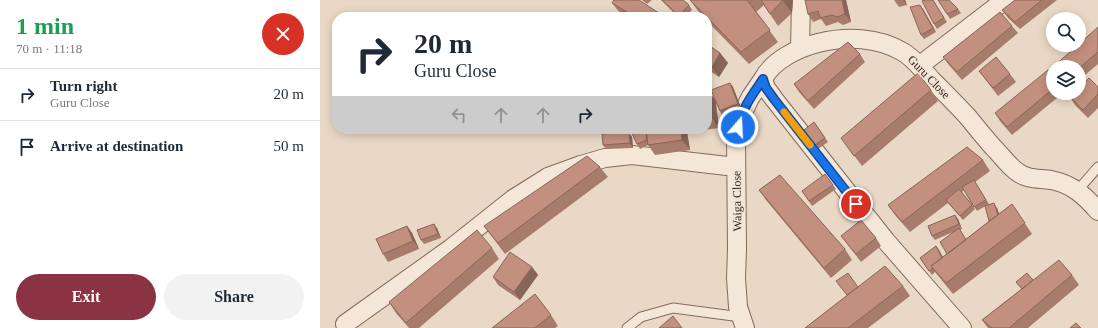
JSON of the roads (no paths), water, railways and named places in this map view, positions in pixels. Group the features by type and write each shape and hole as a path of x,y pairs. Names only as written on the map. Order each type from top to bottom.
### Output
{"street":[{"path":"800,49 801,0"},
{"path":"919,66 1006,0"},
{"name":"Guru Close","path":"763,79 770,68 800,49 833,39 851,38 868,40 904,52 968,118 1016,171 1033,179 1050,180 1078,190 1098,211"},
{"path":"763,79 766,88 774,99 886,241 962,328"},
{"name":"Waiga Close","path":"743,323 738,307 736,278 738,250 736,136 741,117 750,98 763,79"},
{"path":"345,324 450,249 514,199 548,177 581,164 605,158 632,154 736,167"}],"lane":[{"path":"1078,190 1098,167"},
{"path":"627,328 641,316 673,308 743,323"}]}
